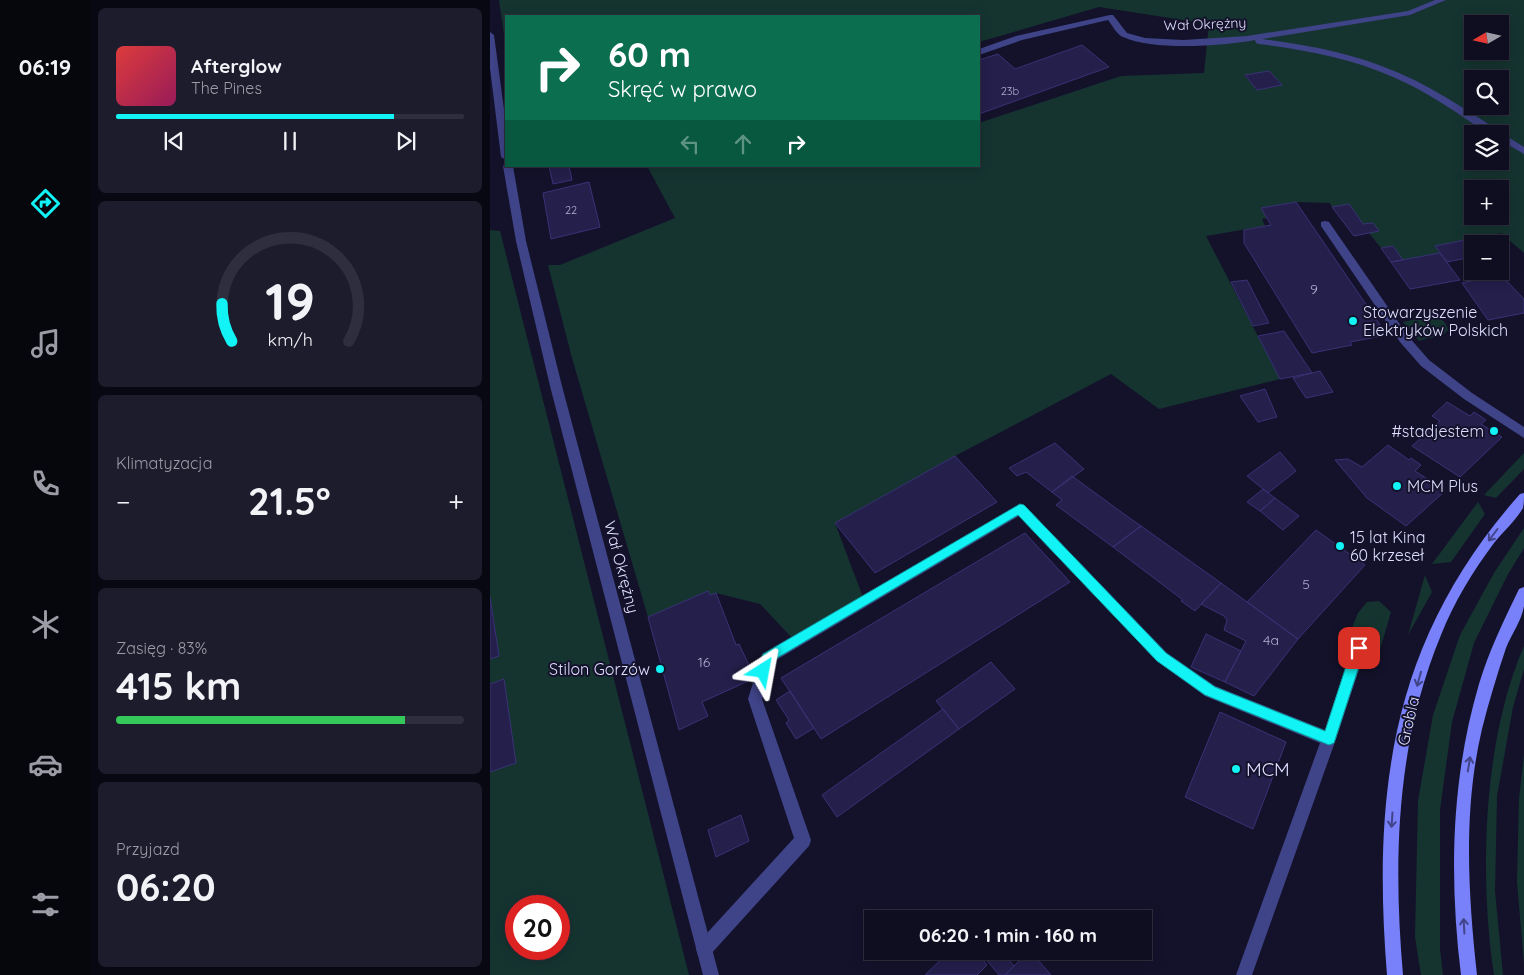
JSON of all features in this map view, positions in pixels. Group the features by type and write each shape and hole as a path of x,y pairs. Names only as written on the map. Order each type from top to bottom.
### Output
{"main road":[{"name":"Grobla","path":"1395,975 1390,896 1391,835 1395,782 1409,711 1424,662 1456,590 1480,552 1524,498"},
{"path":"1468,975 1462,882 1466,780 1476,718 1490,670 1508,622 1524,593"}],"street":[{"name":"Wał Okrężny","path":"980,52 1019,38 1110,17 1124,35 1144,41 1183,44 1247,39 1410,12 1442,0"},
{"path":"490,36 505,147"},
{"path":"1247,39 1332,53 1396,75 1481,125"},
{"path":"1509,142 1524,151"},
{"name":"Wał Okrężny","path":"508,167 521,241 556,386 711,975"},
{"path":"1325,224 1404,340 1425,364 1468,396 1524,433"},
{"path":"704,949 803,840 755,699 767,658 1020,509 1162,657 1210,691 1329,739"},
{"path":"1244,975 1329,739 1359,648"}],"green space":[{"path":"499,0 1524,0 1524,253 1509,240 1509,235 1501,233 1464,235 1464,240 1435,246 1440,253 1403,260 1393,246 1381,248 1369,233 1378,230 1373,223 1363,224 1349,204 1332,207 1330,203 1296,202 1262,208 1267,218 1262,219 1265,226 1206,236 1280,379 1159,409 1111,374 955,456 835,523 864,600 795,641 760,604 716,593 710,595 708,591 648,617 572,358 548,265 560,265 675,218 648,167 980,167 980,123 1121,76 1204,73 1209,24 1099,7 980,42 980,15 505,15 505,42","holes":["1269,71 1281,85 1257,90 1245,76"]},
{"path":"490,230 500,231 689,975 490,975"},
{"path":"1428,316 1441,319 1448,330 1444,334 1419,341 1403,322"},
{"path":"1524,453 1524,469 1496,498 1484,495"},
{"path":"1478,502 1485,514 1451,562 1432,564"},
{"path":"1524,528 1524,548 1507,576 1474,643 1452,722 1440,810 1440,949 1443,975 1421,975 1415,937 1418,801 1433,715 1460,635 1494,573"},
{"path":"1425,575 1432,592 1408,635"},
{"path":"1379,601 1391,612 1376,664 1374,658 1364,647 1350,645 1344,647 1358,613 1367,602"},
{"path":"1524,646 1524,669 1513,707 1497,796 1495,891 1503,975 1494,975 1489,936 1487,895 1488,808 1500,723 1510,683"},
{"path":"1524,754 1524,964 1517,882 1519,799"}],"building":[{"path":"1082,45 1109,67 980,114 980,60 998,54 1015,69"},
{"path":"1269,71 1282,85 1257,90 1245,75"},
{"path":"549,167 569,167 572,180 553,184"},
{"path":"589,182 600,227 551,239 543,193"},
{"path":"1296,202 1387,335 1350,342 1352,345 1312,353 1244,243 1244,230 1271,225 1261,208"},
{"path":"1349,204 1363,224 1373,223 1379,231 1354,236 1332,207"},
{"path":"1464,240 1464,259 1447,262 1435,246"},
{"path":"1393,246 1403,260 1391,262 1381,248"},
{"path":"1440,253 1460,280 1410,289 1391,262"},
{"path":"1247,280 1269,323 1253,326 1231,282"},
{"path":"1475,280 1506,280 1524,299 1524,313 1488,320 1462,283"},
{"path":"1284,331 1312,373 1280,379 1258,336"},
{"path":"1320,371 1333,392 1306,398 1293,378"},
{"path":"1265,389 1277,417 1258,422 1240,396"},
{"path":"1447,402 1470,416 1474,412 1486,420 1481,424 1502,437 1460,477 1412,446 1440,421 1432,416"},
{"path":"1055,443 1084,469 1052,492 1026,472 1017,476 1009,468"},
{"name":"MCM Plus","path":"1388,445 1409,460 1411,458 1421,465 1415,471 1443,489 1444,492 1406,526 1367,498 1335,460 1348,459 1362,467"},
{"path":"1280,452 1296,471 1268,493 1247,476"},
{"path":"955,456 997,502 875,573 835,523"},
{"path":"1072,476 1141,526 1113,547 1056,505 1062,500 1052,492"},
{"path":"1263,489 1275,498 1260,511 1247,502"},
{"path":"1275,498 1299,516 1283,530 1260,511"},
{"path":"1141,526 1221,583 1195,611 1113,547"},
{"path":"1316,530 1365,565 1298,639 1247,602"},
{"path":"1025,533 1070,582 821,739 781,678"},
{"path":"1221,583 1298,639 1254,696 1225,682 1246,641 1224,630 1227,620 1224,616 1201,604"},
{"path":"708,591 710,595 716,593 736,645 739,644 755,678 702,702 708,716 679,730 648,617"},
{"path":"490,597 499,656 490,659"},
{"path":"1206,634 1241,651 1225,682 1191,667"},
{"path":"991,662 1015,689 959,729 936,701"},
{"path":"504,679 516,763 490,772 490,684"},
{"path":"790,691 814,728 796,739 786,723 789,720 776,700"},
{"path":"943,709 959,729 837,817 822,795"},
{"name":"MCM","path":"1220,712 1286,742 1253,829 1185,797"},
{"path":"741,815 749,841 716,857 708,830"},
{"path":"941,960 983,960 987,965 977,975 925,975"},
{"path":"986,960 1009,960 1014,966 1005,975 999,975"},
{"path":"1020,960 1038,960 1051,975 1005,975"}],"place":[{"name":"Stowarzyszenie Elektryków Polskich","path":"1353,321"},
{"name":"#stadjestem","path":"1494,431"},
{"name":"MCM Plus","path":"1397,486"},
{"name":"15 lat Kina 60 krzeseł","path":"1340,546"},
{"name":"Stilon Gorzów","path":"660,669"},
{"name":"MCM","path":"1236,769"}],"route":[{"path":"763,671 767,658 1020,509 1162,657 1210,691 1329,739 1359,648"}]}
